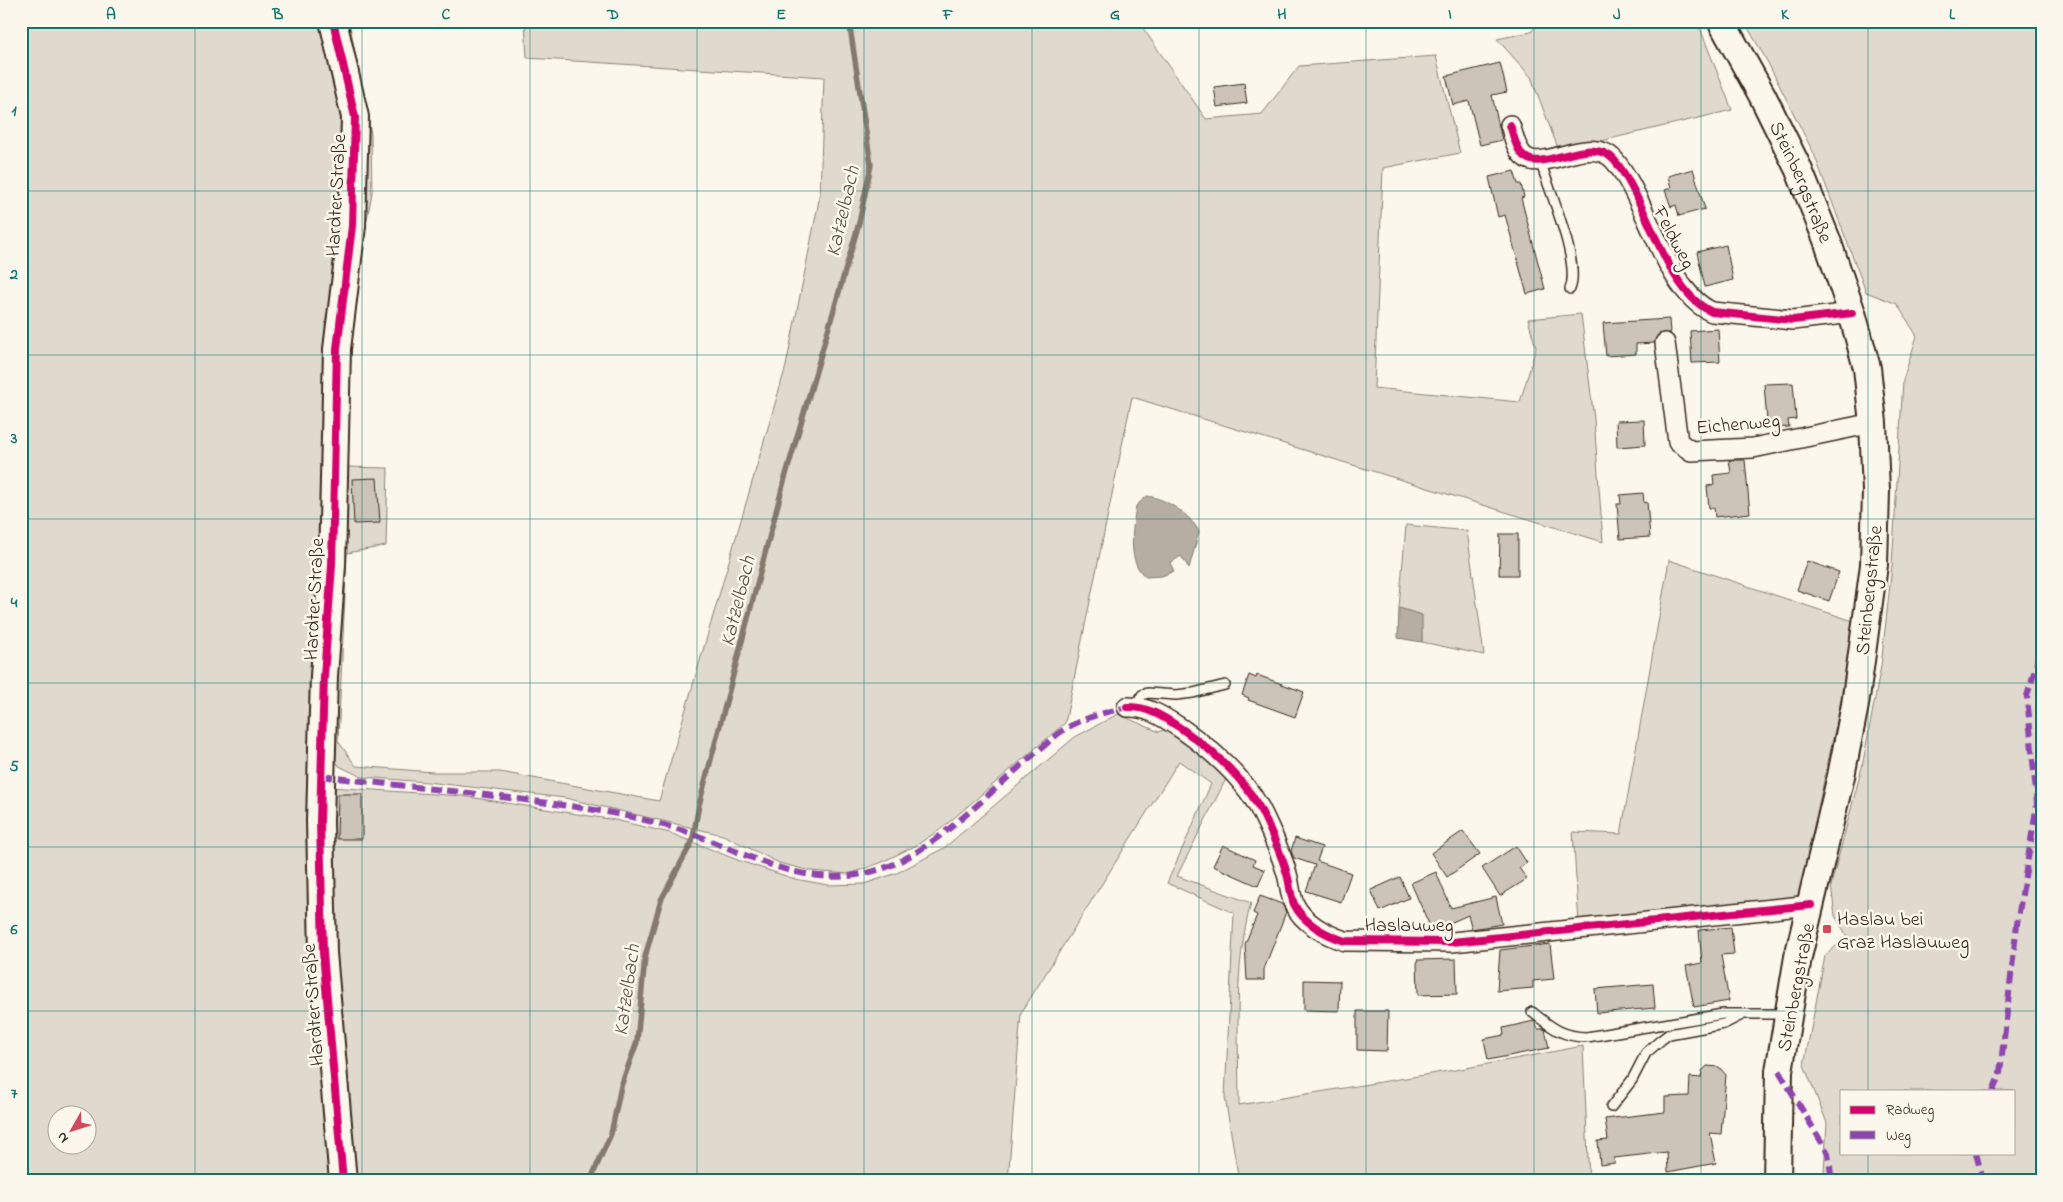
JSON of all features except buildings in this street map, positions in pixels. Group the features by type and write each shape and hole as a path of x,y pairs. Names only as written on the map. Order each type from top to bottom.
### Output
{"main road":[{"name":"Hardter Straße","path":"332,21 355,117 352,226 337,349 332,565 323,712 320,821 323,952 343,1181"},
{"name":"Steinbergstraße","path":"1721,21 1762,95 1798,168 1827,240 1852,313 1867,368 1873,423 1876,491 1874,565 1853,714 1842,776 1798,957 1779,1071 1777,1181"}],"street":[{"path":"1510,125 1520,152 1526,158 1540,160"},
{"name":"Feldweg","path":"1540,160 1597,150 1608,155 1628,180 1649,227 1685,290 1702,308 1712,312 1793,320 1852,313"},
{"name":"Eichenweg","path":"1665,343 1678,442 1691,451 1771,446 1873,423"},
{"name":"Haslauweg","path":"1131,707 1165,718 1210,750 1239,778 1259,808 1287,873 1294,904 1310,922 1333,937 1345,941 1452,942 1811,905"}],"lane":[{"path":"1540,160 1573,259 1573,281 1570,289"},
{"path":"1131,707 1142,695 1148,693 1193,694 1225,684"},
{"path":"1532,1012 1553,1028 1570,1037 1631,1031 1722,1014 1789,1014"},
{"path":"1611,1107 1632,1080 1646,1053 1669,1034 1724,1024 1744,1013"}],"shaded area":[{"path":"21,21 325,21 343,117 343,187 327,345 336,1181 21,1181"},
{"path":"340,21 349,21 371,134 372,193 347,324 344,408 346,467 388,468 386,546 347,553 338,741 356,766 433,772 500,772 659,801 786,366 820,195 824,77 527,58 525,21 1138,21 1206,119 1262,114 1299,66 1436,56 1460,153 1383,168 1374,388 1520,402 1536,348 1528,319 1581,314 1594,419 1603,542 1132,397 1065,723 941,829 915,846 880,863 849,874 811,871 779,863 723,835 565,798 427,782 362,777 339,766 328,749 341,530 338,375 357,219 360,145 356,93"},
{"path":"1532,21 1700,21 1698,23 1732,110 1559,151 1531,77 1497,39 1531,32 1535,27"},
{"path":"1744,21 2042,21 2042,1181 1820,1181 1824,1172 1827,1123 1804,1065 1825,956 1847,936 1835,916 1831,885 1862,767 1881,666 1892,566 1903,380 1917,336 1897,304 1866,292 1814,154 1767,61"},
{"path":"1147,496 1170,504 1196,526 1199,532 1189,568 1181,556 1170,563 1174,571 1162,576 1146,577 1140,571 1133,553 1133,524 1136,506"},
{"path":"1406,525 1467,531 1484,655 1422,642 1421,615 1399,608"},
{"path":"1669,560 1853,621 1839,711 1800,891 1798,898 1579,924 1573,832 1621,834"},
{"path":"1399,608 1422,615 1422,642 1398,638"},
{"path":"1118,714 1159,732 1171,726 1227,777 1177,876 1251,903 1245,928 1239,978 1239,1105 1461,1069 1583,1046 1589,1181 1239,1181 1225,1097 1234,913 1167,883 1211,784 1179,761 1021,1013 1008,1181 352,1181 330,945 330,787 462,796 615,820 670,833 740,861 795,879 828,885 864,884 897,873 944,848 1075,737"}],"waterway":[{"name":"Katzelbach","path":"590,1181 611,1134 621,1086 637,1042 645,957 661,900 692,842 699,805 783,485 859,223 871,165 849,21"}],"marked path":[{"path":"1993,1090 2000,1073 2017,924 2037,804 2027,696 2042,646"},
{"path":"321,776 500,797 607,812 678,829 789,870 833,877 857,875 881,869 901,861 943,834 1065,729 1103,713 1127,707"},
{"path":"1779,1071 1828,1153 1832,1181"},
{"path":"1976,1154 1983,1181"}],"cycle path":[{"path":"333,21 355,117 352,226 337,349 332,565 324,676 320,821 323,953 343,1181"},
{"path":"1510,125 1519,150 1529,159 1539,161 1591,151 1603,153 1614,160 1626,176 1657,242 1681,285 1695,301 1712,312 1793,320 1852,313"},
{"path":"1127,707 1142,708 1182,729 1235,774 1252,795 1266,822 1282,858 1294,904 1298,911 1316,927 1345,941 1452,942 1811,905"}],"place":[{"name":"Haslau bei Graz Haslauweg","path":"1827,929"}]}
